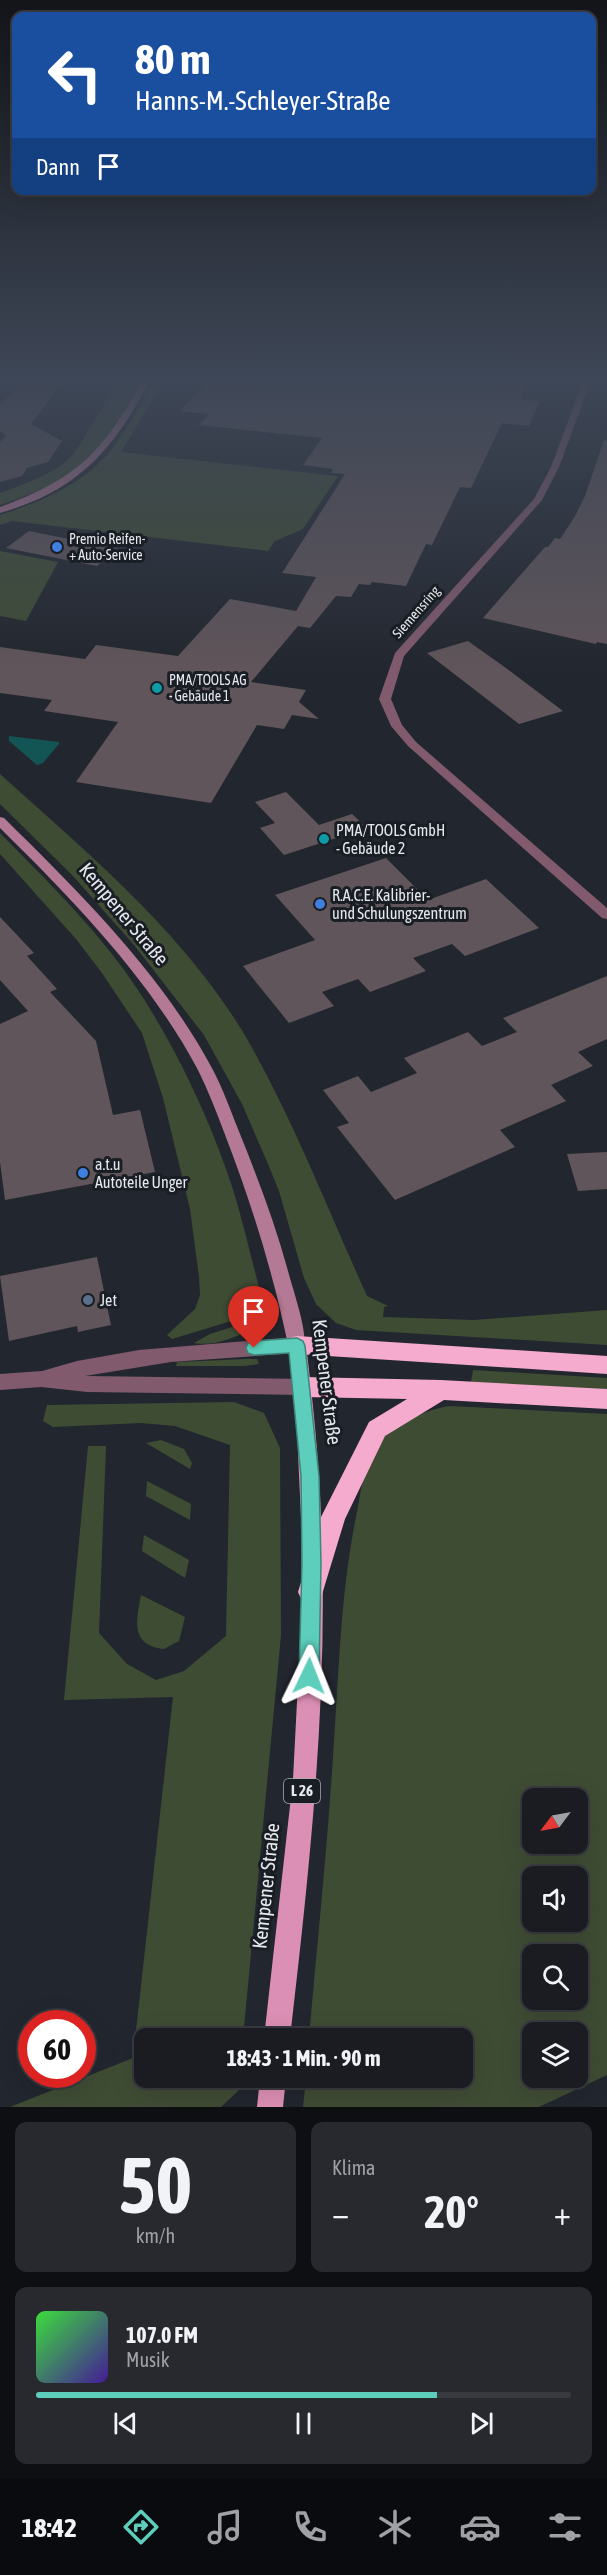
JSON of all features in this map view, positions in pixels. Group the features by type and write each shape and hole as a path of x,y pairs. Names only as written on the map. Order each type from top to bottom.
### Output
{"highway":[{"path":"297,1346 607,1365"},
{"path":"303,1387 441,1390 607,1399"},
{"path":"311,1592 333,1516 377,1429 441,1390"}],"main road":[{"path":"0,510 60,485 68,479"},
{"name":"Kempener Straße","path":"0,821 68,888 140,972 201,1062 255,1189 291,1313 303,1387 310,1476 311,1592 302,1800 279,2028"},
{"path":"270,2107 272,2088"}],"street":[{"name":"Siemensring","path":"549,479 538,500 399,655 385,699 397,726 412,744 607,915"},
{"path":"41,1379 80,1367 164,1356 297,1346"},
{"path":"0,1382 41,1379 87,1384 303,1387"}],"shaded area":[{"path":"35,479 61,479 0,505 0,493"},
{"path":"79,479 336,479 303,529 275,541 268,551 12,521 0,525 0,515 29,505"},
{"path":"0,551 58,562 26,621 0,616"},
{"path":"9,736 59,742 59,744 43,763 37,765 9,741"},
{"path":"0,774 136,899 198,968 225,1005 250,1044 282,1105 367,1296 388,1306 384,1307 383,1317 474,1320 607,1310 607,1345 356,1330 336,1323 316,1304 304,1278 279,1191 268,1164 242,1104 204,1035 134,945 73,876 0,804"},
{"path":"0,833 73,908 107,948 138,990 176,1054 208,1123 232,1186 264,1305 261,1312 172,1339 167,1335 195,1309 200,1295 199,1277 190,1209 163,1098 142,1033 76,939 0,854"},
{"path":"248,1322 258,1323 244,1332 219,1342 194,1343 210,1334"},
{"path":"257,1359 259,1364 245,1366 176,1366 177,1362"},
{"path":"473,1370 607,1378 607,1391 471,1382"},
{"path":"234,1402 264,1413 280,1448 281,1635 244,2028 136,2028 173,1697 64,1700 88,1446 106,1446 99,1633 127,1664 156,1680 184,1671 226,1636 230,1445 175,1426 141,1423 53,1427 43,1421 47,1405"},
{"path":"449,1406 607,1414 607,2075 588,2084 588,2022 522,2022 522,2088 579,2088 539,2107 303,2107 305,2088 473,2088 473,2028 310,2028 328,1827 341,1634 351,1542 362,1482 367,1463 381,1441 401,1424 425,1413"},
{"path":"161,1440 184,1449 192,1463 190,1469 146,1443"},
{"path":"147,1481 191,1504 190,1520 146,1496"},
{"path":"144,1535 189,1560 185,1578 142,1551"},
{"path":"141,1595 185,1617 179,1641 164,1649 145,1643 140,1637 137,1622"},
{"path":"134,2049 134,2088 238,2088 238,2091 221,2107 10,2107 58,2088 96,2088 96,2073 133,2058"}],"building":[{"path":"342,479 475,479 471,488 460,487 432,545 426,544 406,586 372,582 370,585 359,584 351,597 336,596 310,628 298,626 251,682 306,690 299,702 319,719 292,715 284,729 257,725 211,803 76,782 118,722 44,711 52,700 0,693 0,647 85,659 96,645 178,656 230,599 296,611 316,577 282,573"},
{"path":"591,479 607,479 607,644 597,642 596,644 483,618 545,547 548,547 555,538 560,539 585,496"},
{"path":"29,531 119,549 97,566 6,548"},
{"path":"468,641 563,711 519,724 427,653"},
{"path":"286,792 319,825 352,814 367,828 284,855 260,828 275,823 255,802"},
{"path":"386,858 428,900 486,879 539,928 465,956 452,944 413,958 426,971 370,992 358,979 322,992 334,1006 289,1023 243,966 315,940 275,895"},
{"path":"0,917 34,953 27,956 57,989 50,992 96,1041 113,1115 140,1110 155,1172 5,1200 0,1162 0,1024 28,1011 0,980"},
{"path":"607,976 607,1039 578,1052 593,1066 551,1085 566,1101 500,1130 515,1147 395,1200 337,1127 349,1123 323,1090 358,1076 371,1092 417,1073 404,1058 468,1032 482,1046 517,1032 503,1018"},
{"path":"607,1152 607,1189 578,1191 567,1154"},
{"path":"97,1257 111,1325 78,1332 77,1326 9,1341 0,1276"}],"place":[{"name":"Premio Reifen- + Auto-Service","path":"57,547"},
{"name":"PMA/TOOLS AG - Gebäude 1","path":"157,688"},
{"name":"PMA/TOOLS GmbH - Gebäude 2","path":"324,839"},
{"name":"R.A.C.E. Kalibrier- und Schulungszentrum","path":"320,904"},
{"name":"a.t.u Autoteile Unger","path":"83,1173"},
{"name":"Jet","path":"88,1300"}],"route":[{"path":"254,1348 297,1346 303,1387 310,1476 312,1563 309,1676"}]}
